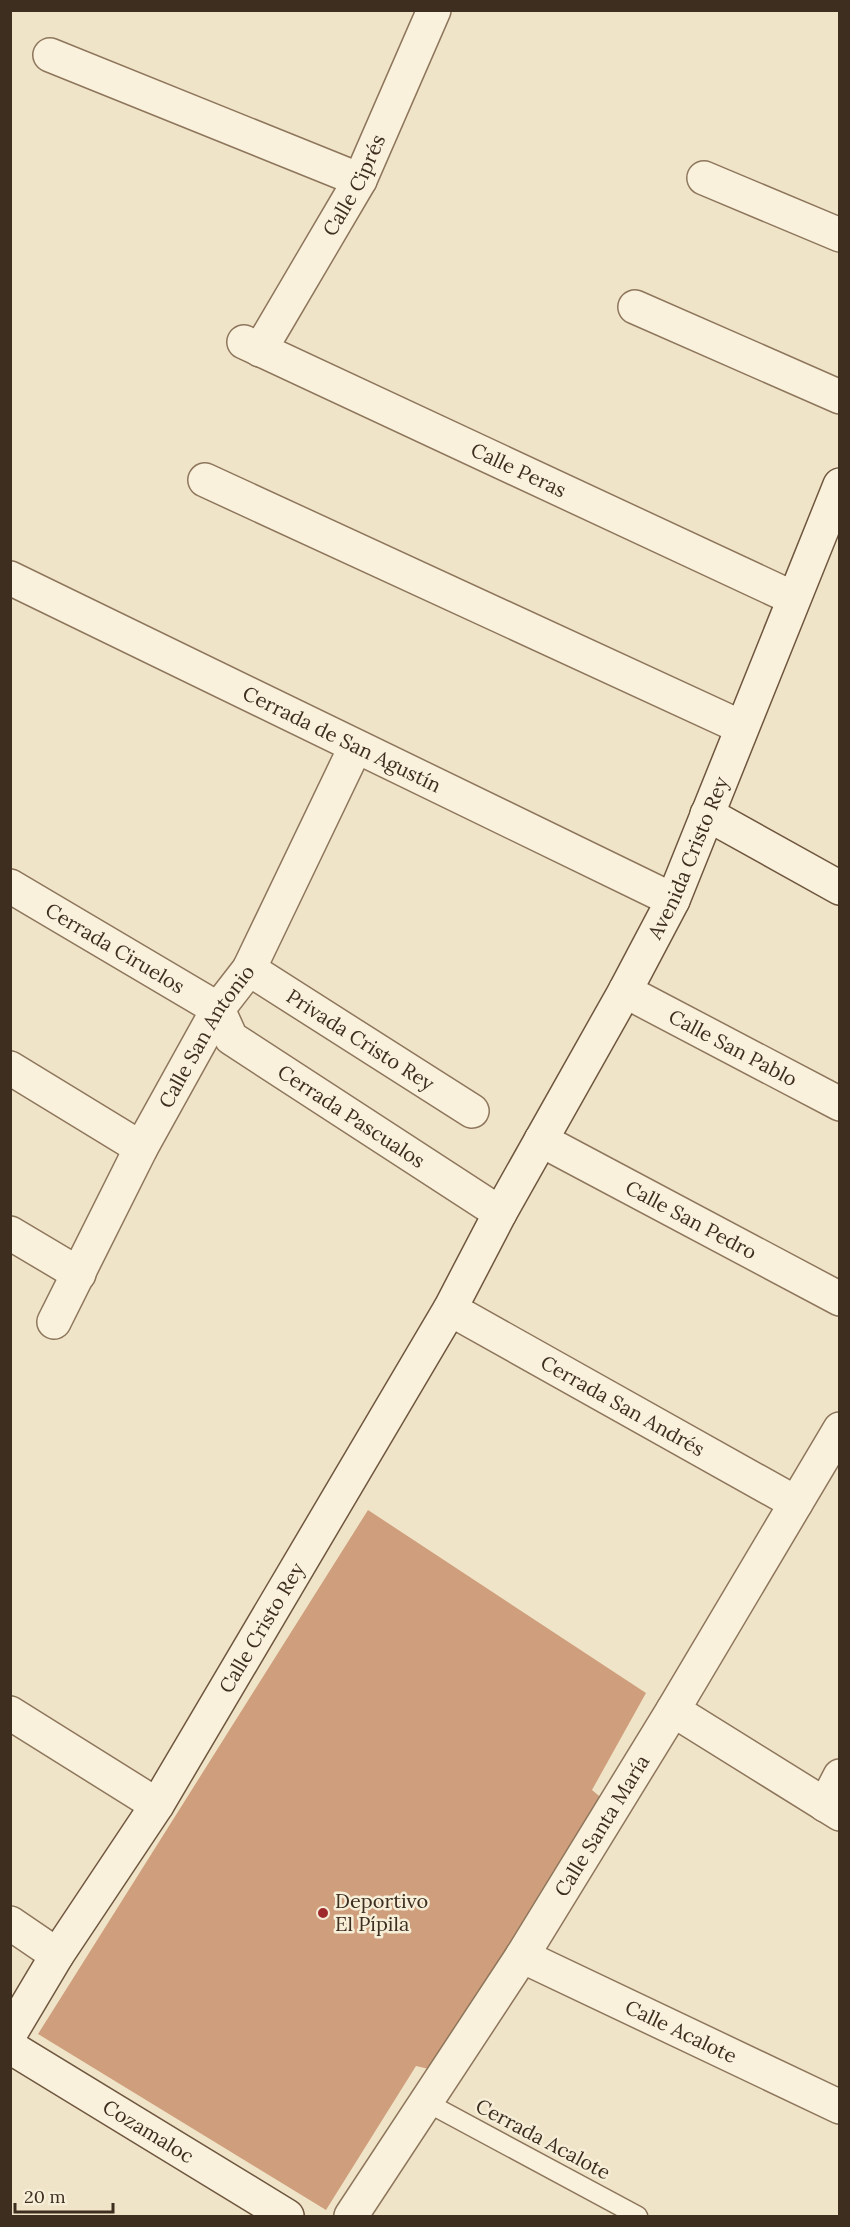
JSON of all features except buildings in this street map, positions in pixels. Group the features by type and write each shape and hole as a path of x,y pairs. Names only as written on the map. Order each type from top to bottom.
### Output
{"street":[{"name":"Calle Ciprés","path":"252,346 360,180 434,10"},
{"path":"50,55 360,180"},
{"path":"704,178 840,235"},
{"path":"635,306 840,396"},
{"name":"Calle Peras","path":"252,346 793,598"},
{"path":"205,480 741,727"},
{"name":"Avenida Cristo Rey","path":"500,1213 626,991 673,900 793,598 837,500"},
{"name":"Cerrada de San Agustín","path":"10,579 673,900"},
{"name":"Calle San Antonio","path":"54,1322 141,1148 218,1009 249,969 355,748"},
{"path":"707,814 840,888"},
{"name":"Cerrada Ciruelos","path":"10,886 218,1009"},
{"name":"Privada Cristo Rey","path":"249,969 472,1111"},
{"name":"Calle San Pablo","path":"626,991 840,1104"},
{"name":"Cerrada Pascualos","path":"218,1009 231,1038 500,1213"},
{"path":"10,1068 141,1148"},
{"name":"Calle San Pedro","path":"541,1140 840,1299"},
{"name":"Calle Cristo Rey","path":"10,2034 57,1955 157,1805 450,1309 500,1213"},
{"path":"10,1233 79,1274"},
{"name":"Cerrada San Andrés","path":"450,1309 796,1503"},
{"name":"Calle Santa María","path":"351,2217 522,1956 673,1710 840,1429"},
{"path":"673,1710 832,1810 840,1776"},
{"path":"10,1713 157,1805"},
{"path":"10,1923 57,1955"},
{"name":"Calle Acalote","path":"522,1956 840,2107"},
{"name":"Cozamaloc","path":"10,2047 286,2217"}],"lane":[{"name":"Cerrada Acalote","path":"426,2102 639,2217"}],"place":[{"name":"Deportivo El Pípila","path":"323,1913"}]}
